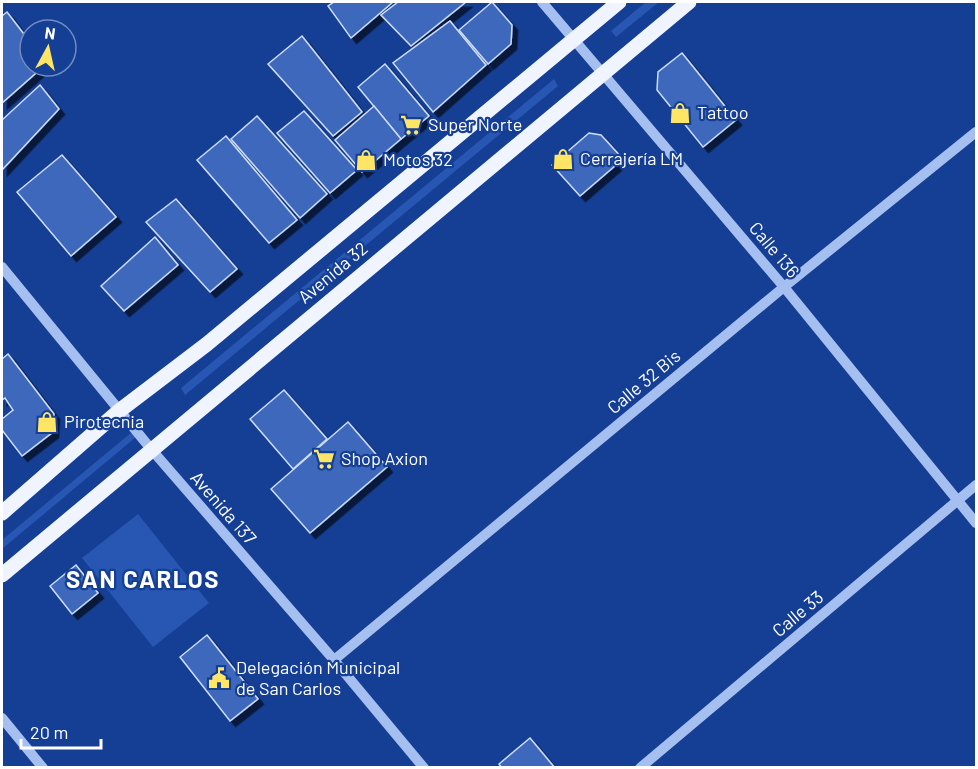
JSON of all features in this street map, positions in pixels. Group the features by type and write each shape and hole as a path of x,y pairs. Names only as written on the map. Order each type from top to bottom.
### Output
{"main road":[{"name":"Avenida 32","path":"2,513 119,411 207,344 619,2"},
{"name":"Avenida 32","path":"2,575 690,2"}],"street":[{"name":"Calle 136","path":"542,2 784,287 976,523"},
{"name":"Calle 32 Bis","path":"334,660 784,287 976,132"},
{"name":"Avenida 137","path":"2,267 151,449 334,660 424,768"},
{"name":"Calle 33","path":"640,768 976,485"},
{"path":"2,718 43,768"}],"shaded area":[{"path":"646,2 659,2 616,37 611,31"},
{"path":"554,79 558,86 185,395 181,388"},
{"path":"132,432 136,437 2,549 2,540"},
{"path":"138,514 209,603 153,647 82,558"}],"building":[{"path":"334,2 393,2 351,38 328,6"},
{"path":"398,2 466,2 411,46 381,15"},
{"path":"492,2 512,25 511,44 488,64 459,30"},
{"path":"7,12 18,26 18,78 30,78 2,103 2,16"},
{"path":"450,21 486,65 433,112 393,63"},
{"path":"302,36 362,112 333,136 268,64"},
{"path":"682,53 736,120 703,147 657,90 658,72"},
{"path":"385,64 429,116 401,139 358,87"},
{"path":"40,85 59,109 2,170 2,120"},
{"path":"374,106 401,139 362,172 335,140"},
{"path":"304,111 357,170 330,193 277,133"},
{"path":"257,116 327,194 300,218 231,139"},
{"path":"589,133 601,135 623,159 580,196 552,165"},
{"path":"226,136 297,220 269,243 197,160"},
{"path":"62,155 116,217 71,256 17,192"},
{"path":"176,199 237,269 210,292 146,222"},
{"path":"155,237 178,265 124,311 101,286"},
{"path":"8,354 54,414 53,432 22,456 2,430 2,419 13,410 5,398 2,400 2,359"},
{"path":"284,390 327,439 293,469 250,419"},
{"path":"348,422 387,467 310,533 271,489"},
{"path":"76,565 98,593 72,614 50,586"},
{"name":"Delegación Municipal de San Carlos","path":"207,635 258,699 230,721 180,657"},
{"path":"530,738 555,768 502,768 499,764"}],"place":[{"name":"Tattoo","path":"680,113"},
{"name":"Super Norte","path":"411,125"},
{"name":"Cerrajería LM","path":"563,159"},
{"name":"Motos 32","path":"366,160"},
{"name":"Pirotecnia","path":"47,422"},
{"name":"Shop Axion","path":"324,459"},
{"name":"Delegación Municipal de San Carlos","path":"219,678"}],"district":[{"name":"SAN CARLOS","path":"143,580"}]}
